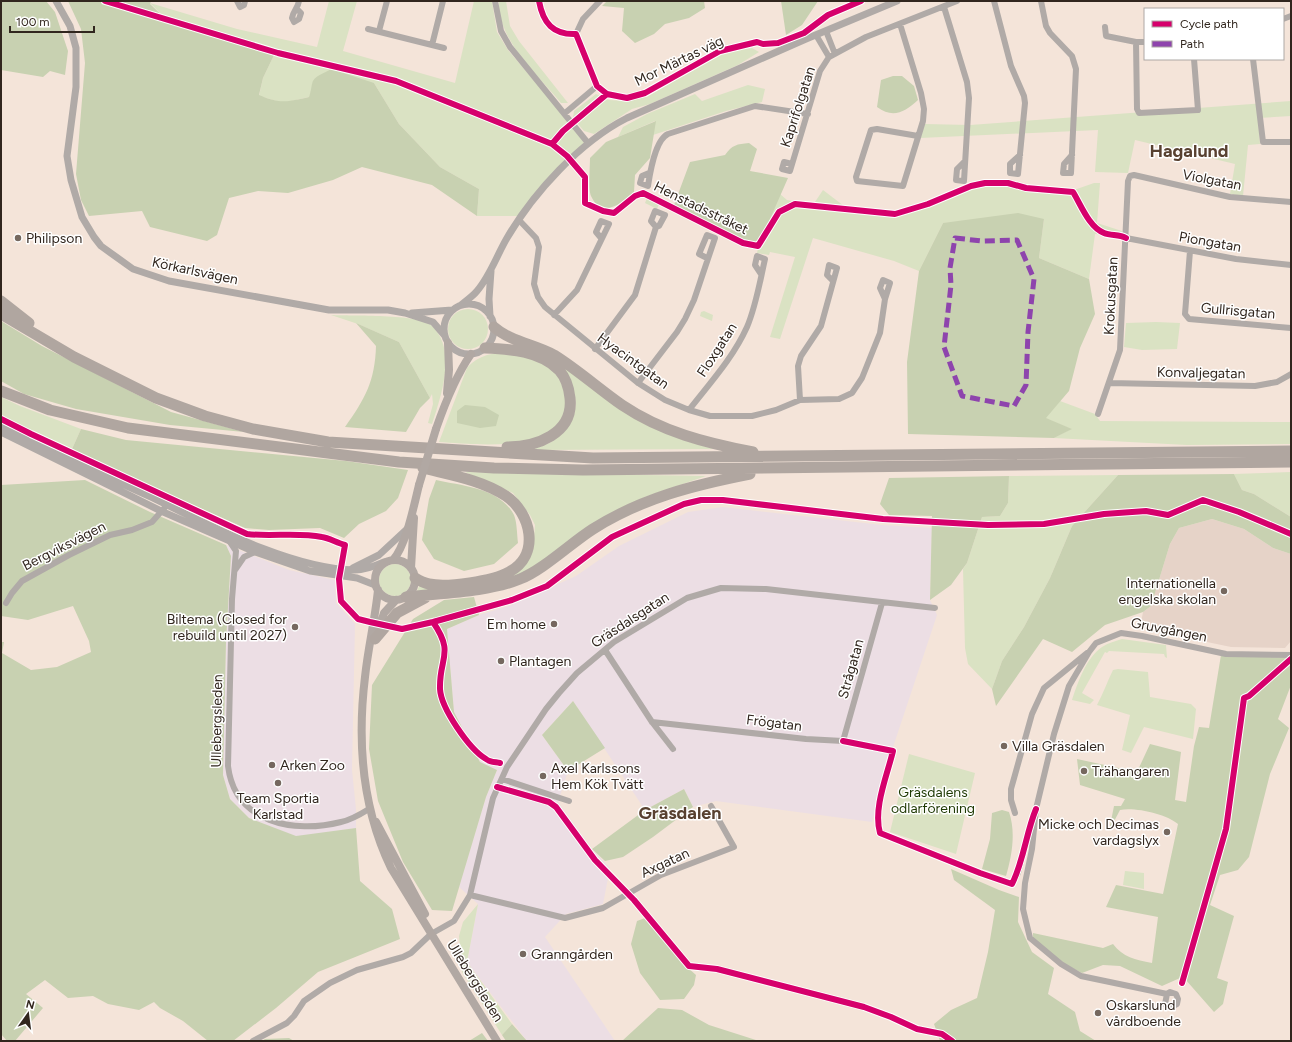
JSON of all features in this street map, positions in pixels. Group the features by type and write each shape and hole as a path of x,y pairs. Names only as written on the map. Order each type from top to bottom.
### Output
{"highway":[{"path":"1,301 39,330 46,340"},
{"path":"1,314 74,357 132,388 205,416 292,437 328,442 402,448 593,458 1291,451"},
{"path":"492,322 509,338 553,355 623,406 655,424 696,440 775,456"},
{"path":"402,448 520,447 542,441 551,436 564,425 571,403 566,382 559,370 545,360 525,352 502,348 485,348"},
{"path":"1,391 50,410 128,428 399,462 494,468 583,470 1291,462"},
{"path":"399,462 472,481 497,491 507,497 522,511 529,529 528,547 525,555 516,567 506,574 485,579 434,585 413,573"},
{"path":"401,598 501,586 522,579 594,529 645,502 693,486 776,468"},
{"path":"376,639 397,613 411,604 438,594"}],"main road":[{"path":"446,339 449,370 446,400"},
{"path":"393,560 401,550 418,488 446,400 462,367 471,354"},
{"path":"413,573 406,563 393,560 384,562 376,572 376,588 385,598 401,598 413,589 413,573 413,522 418,488"},
{"name":"Ullebergsleden","path":"376,588 368,660 364,680 362,732 362,770 369,809 382,848 431,934 497,1041"},
{"name":"Ullebergsleden","path":"368,660 384,613 401,598"}],"street":[{"name":"Körkarlsvägen","path":"56,1 70,26 76,48 76,87 67,156 70,180 82,216 101,246 133,269 169,281 330,310 388,310 405,313 433,322 446,339"},
{"path":"237,1 240,8 244,5 245,1"},
{"path":"297,9 300,1"},
{"path":"379,31 387,1"},
{"path":"432,45 443,1"},
{"path":"495,1 501,32 510,47 588,143"},
{"path":"539,1 542,12 548,24 552,28 557,32 576,34"},
{"path":"565,113 597,86 576,34 583,19 600,1"},
{"path":"491,268 489,299 493,335 485,348 471,354 458,352 446,339 445,322 452,310 461,305 478,291 491,268 519,220 544,188 588,143 615,124 627,118 897,1"},
{"name":"Kaprifolgatan","path":"792,164 820,71 829,57 866,38 957,1"},
{"path":"994,1 1011,66 1024,96 1025,103 1020,155"},
{"path":"1041,1 1046,26 1050,33 1072,56 1076,68 1072,155"},
{"path":"944,7 967,82 969,98 964,162"},
{"path":"900,24 921,93 924,109 923,121 903,186 857,181 856,177 871,130 877,129 918,136"},
{"path":"1105,27 1106,36 1136,42 1144,42"},
{"path":"368,29 444,48"},
{"path":"826,31 835,54"},
{"name":"Kaprifolgatan","path":"816,35 829,57"},
{"name":"Mor Märtas väg","path":"597,86 607,94 627,98 645,93 720,51 757,42"},
{"path":"1136,42 1137,109 1139,114 1198,110 1194,60"},
{"path":"1253,60 1263,142 1291,142"},
{"path":"650,174 660,141 668,134 755,106 808,114"},
{"name":"Violgatan","path":"1130,176 1134,175 1230,197 1291,202"},
{"name":"Krokusgatan","path":"1098,414 1120,350 1128,181 1130,176"},
{"name":"Hyacintgatan","path":"519,220 536,238 539,247 535,290 545,307 638,383 665,400 689,410 710,416 752,416 776,410 800,400 839,399 852,393 857,388 880,333 885,298"},
{"path":"595,349 635,295 656,227"},
{"path":"554,315 577,290 602,238"},
{"name":"Piongatan","path":"1126,238 1190,252 1291,265"},
{"name":"Gullrisgatan","path":"1190,252 1185,314 1189,319 1291,328"},
{"path":"638,383 677,332 685,319 694,300 707,258"},
{"name":"Floxgatan","path":"689,410 729,358 747,327 761,274"},
{"path":"800,400 798,366 801,356 821,326 833,281"},
{"path":"461,305 470,304 478,306 485,310 492,322"},
{"name":"Körkarlsvägen","path":"405,313 452,310"},
{"name":"Konvaljegatan","path":"1109,383 1255,386 1277,382 1291,374"},
{"path":"1,425 50,450 262,548 302,561 347,569 363,570 384,562"},
{"path":"1,432 161,511 230,542 310,571 357,578 376,588"},
{"name":"Bergviksvägen","path":"6,603 22,581 69,555 110,535 132,530 152,522 167,505"},
{"path":"347,569 363,564 379,555 406,529"},
{"name":"Ullebergsleden","path":"230,542 236,551 234,572 228,766 230,781 236,794 249,809 269,819 293,827 318,826 343,822 369,809"},
{"path":"234,572 244,557 256,552"},
{"name":"Gräsdalsgatan","path":"253,1041 287,1023 294,1016 304,1001 330,983 357,970 403,957 411,953 431,934 454,921 470,895 493,798 507,767 546,708 577,673 614,642 687,598 721,588 766,588 882,603 935,608"},
{"name":"Strågatan","path":"843,741 882,603"},
{"name":"Gruvgången","path":"1168,994 1081,976 1061,964 1030,938 1023,909 1025,883 1032,849 1036,809 1054,734 1069,686 1089,652 1102,640 1121,633 1226,654 1291,655"},
{"path":"605,650 652,722 673,749"},
{"path":"1014,813 1011,800 1011,788 1032,714 1044,688 1089,652"},
{"name":"Frögatan","path":"652,722 806,739 843,741 893,751 878,817 880,833 1012,884 1018,873 1031,821 1036,809"},
{"path":"502,779 569,801"},
{"name":"Axgatan","path":"470,895 565,918 603,908 660,875 734,847 711,806"}],"shaded area":[{"path":"723,507 882,525 932,528 930,600 937,615 894,744 872,822 716,801 693,807 684,789 645,810 573,701 542,735 568,771 558,802 592,849 610,868 603,904 566,914 545,937 615,1041 527,1041 467,962 478,904 459,887 486,797 497,770 480,762 454,712 447,629 479,615 509,606 576,576 619,546 688,512"},
{"name":"Internationella engelska skolan","path":"1212,519 1244,529 1273,548 1291,554 1291,641 1285,648 1231,647 1140,628 1143,612 1151,606 1170,544 1179,528"},
{"path":"226,545 289,570 335,580 336,603 355,624 352,770 356,809 356,828 296,837 249,818 230,799 223,775 226,642 231,556"}],"green space":[{"path":"1,1 46,1 55,12 68,51 65,75 50,71 43,77 1,70"},
{"path":"68,1 151,1 150,4 171,24 275,53 263,78 259,95 273,100 289,101 309,97 313,81 331,69 374,83 399,124 440,167 479,189 477,216 432,185 362,167 333,180 288,193 258,191 229,198 217,235 207,241 150,227 142,211 89,216 81,200 76,174 85,63 81,29"},
{"path":"329,1 357,1 343,51 455,83 474,1 492,1 497,32 508,50 572,125 584,143 518,216 477,216 479,189 440,167 399,124 374,83 312,83 312,90 309,97 283,103 259,96 263,78 275,53 171,24 150,3 237,29 317,47"},
{"path":"499,1 506,1 510,26 519,41 568,103 561,103 531,69 512,43 500,15"},
{"path":"607,1 704,1 705,8 689,18 665,24 654,34 635,43 622,31 624,8 602,6"},
{"path":"781,1 818,1 802,25 786,35"},
{"path":"752,48 759,52 738,65 650,104 632,109 594,134 584,131 573,118 574,111 596,94 609,100 627,101 647,97 721,53"},
{"path":"893,76 902,76 914,86 918,100 904,111 888,113 877,107 881,80"},
{"path":"748,85 765,89 762,102 726,111 653,135 655,121 618,137 623,127 647,114 695,94 702,101"},
{"path":"1291,101 1291,116 1258,118 1260,144 1248,145 1243,196 1230,194 1235,164 1135,140 1128,173 1095,172 1098,130 920,138 925,124 970,125"},
{"path":"656,121 650,158 635,175 634,192 624,201 612,207 601,207 596,203 590,193 590,158 606,142"},
{"path":"749,143 757,149 750,171 788,178 759,244 747,242 674,205 690,162 725,155 735,146"},
{"path":"989,180 1004,181 1030,187 1074,190 1094,183 1100,183 1097,223 1122,231 1123,236 1095,234 1089,279 1039,258 1044,219 943,223 919,271 894,261 813,238 780,339 770,337 795,257 770,252 769,255 757,253 759,244 780,194 787,200 813,205 823,190 844,206 898,212 921,205 961,188"},
{"path":"647,198 659,204 657,209 645,203"},
{"path":"1018,213 1044,219 1039,258 1089,279 1095,314 1080,348 1069,391 1046,418 1072,429 1054,438 908,434 907,362 919,271 943,223"},
{"path":"464,309 472,309 479,312 485,318 488,329 485,340 479,346 472,349 464,349 457,346 451,340 448,333 448,325 451,318 457,312"},
{"path":"704,311 713,315 712,321 700,316 701,312"},
{"path":"331,315 400,317 424,321 431,325 439,335 444,347 446,359 443,387 432,424 428,423 433,404 432,394 430,398 399,342 358,324"},
{"path":"1,321 42,346 171,412 244,432 170,425 76,409 24,394 1,381"},
{"path":"356,323 399,342 430,398 420,408 406,432 345,427 368,389 374,369 376,346"},
{"path":"1126,323 1180,323 1177,349 1142,350 1124,347"},
{"path":"512,352 534,358 555,370 569,400 558,426 548,434 519,443 467,444 439,442 467,368 472,363 487,355"},
{"path":"564,365 654,428 686,441 715,449 531,450 552,442 570,424 574,415 576,406 575,396 568,377 561,367"},
{"path":"1,397 20,406 81,429 72,449 20,426 1,414"},
{"path":"1060,401 1095,414 1100,421 1291,422 1291,444 1187,445 1054,438 1071,429 1045,418"},
{"path":"465,405 485,407 499,415 496,426 480,428 457,423 457,411"},
{"path":"81,429 126,440 346,461 408,470 398,498 386,511 359,524 344,538 320,528 269,530 245,528 72,449"},
{"path":"465,472 706,476 645,497 528,571 510,579 416,593 420,584 516,574 534,538 535,525 530,515 513,493"},
{"path":"1291,472 1291,517 1254,494 1242,490 1234,474"},
{"path":"1234,474 1242,490 1254,494 1291,517 1291,554 1273,548 1244,529 1212,519 1179,528 1170,544 1151,606 1143,612 1105,625 1072,652 1043,639 996,706 992,689 1002,661 1024,627 1050,578 1072,526 1118,475"},
{"path":"1118,475 1072,526 1050,578 1024,627 1002,661 992,689 968,664 965,648 963,569 967,563 982,517 1000,516 1008,503 1009,476"},
{"path":"1009,476 1008,503 1000,516 982,517 967,563 951,585 930,600 932,516 889,515 880,504 889,478"},
{"path":"85,480 150,512 226,545 231,556 226,642 223,775 230,799 249,818 296,836 356,828 360,881 392,909 400,939 318,972 276,1008 233,1041 208,1041 183,1021 160,1008 154,1002 139,1010 108,1004 93,996 68,998 45,980 26,994 43,1008 15,1041 7,1041 1,1034 1,642 4,642 2,653 31,670 57,667 91,652 89,641 73,606 28,620 1,616 1,485"},
{"path":"436,480 480,490 500,499 508,506 514,515 518,543 494,564 464,571 434,559 422,540 429,499"},
{"path":"395,564 406,569 411,580 406,591 395,596 384,591 379,580 384,569"},
{"path":"474,597 479,615 447,629 454,712 480,762 497,770 486,797 452,911 432,910 403,862 378,801 369,749 372,685 413,619 444,600"},
{"path":"1122,639 1166,645 1167,658 1164,654 1105,652 1082,693 1094,700 1090,704 1072,700 1083,671 1091,657 1102,647"},
{"path":"1221,655 1291,658 1291,685 1278,719 1289,728 1270,774 1249,857 1238,870 1220,875 1210,905 1234,916 1217,978 1228,982 1223,1004 1214,1012 1185,979 1180,978 1162,986 1120,966 1103,965 1082,973 1064,964 1033,938 1033,933 1103,948 1113,944 1125,955 1140,961 1152,963 1158,917 1106,907 1116,885 1163,894 1178,824 1173,820 1158,814 1142,810 1126,809 1120,810 1109,831 1114,806 1121,806 1125,799 1080,785 1077,759 1137,772 1150,744 1181,752 1175,800 1186,802 1194,746 1199,727 1209,728"},
{"path":"1118,669 1148,672 1150,697 1191,704 1196,709 1193,739 1144,727 1131,753 1122,750 1130,715 1097,705 1113,670"},
{"path":"573,701 605,748 568,771 542,735"},
{"name":"Gräsdalens odlarförening","path":"909,754 975,773 956,854 890,832"},
{"path":"684,789 693,807 623,857 605,861 592,849 645,810"},
{"path":"1002,810 1009,812 1013,836 1006,876 982,869 990,839 992,813"},
{"path":"951,869 1019,897 1018,922 1032,952 1054,968 1048,994 1075,1012 1080,1031 1096,1041 940,1041 934,1024 951,1010 977,998 988,952 995,910 954,880"},
{"path":"1125,871 1144,873 1144,889 1123,885"},
{"path":"478,904 467,962 512,1024 502,1035 462,972 459,936 463,922"},
{"path":"645,918 687,967 696,975 694,985 684,999 660,1000 640,973 631,944 637,921"},
{"path":"658,1008 682,1010 709,1025 759,1041 622,1041"},
{"path":"512,1024 527,1041 506,1041 502,1035"},
{"path":"482,1033 488,1041 469,1041"},
{"path":"289,1038 294,1041 262,1041 265,1039"}],"marked path":[{"path":"955,238 982,241 1017,240 1034,279 1028,332 1026,385 1014,406 962,396 944,347 951,285 950,268 955,238"}],"cycle path":[{"name":"Henstadsstråket","path":"105,1 278,53 396,81 552,144 567,156 585,177 585,203 603,211 614,213 635,196 643,193 743,243 758,246 779,212 795,204 895,214 928,204 971,186 985,183 1008,183 1026,188 1073,192 1082,209 1094,226 1104,233 1126,238"},
{"path":"539,1 543,16 550,26 561,32 576,34 597,86 607,94 627,98 645,93 720,51 757,42 763,44 778,43 804,33 828,15 861,1"},
{"path":"552,144 563,131 607,94"},
{"path":"1,419 247,534 313,536 325,538 345,545 339,579 341,601 358,619 402,629 512,600 547,586 612,537 684,504 701,500 723,500 883,519 988,525 1044,524 1104,514 1146,511 1168,515 1203,500 1239,512 1291,534"},
{"path":"433,622 440,633 445,649 440,678 440,689 445,707 457,727 472,747 487,760 500,763"},
{"path":"1182,983 1226,829 1244,698 1249,696 1291,659"},
{"path":"843,741 893,751 879,803 878,823 880,833 980,873 1012,884 1036,809"},
{"path":"497,787 549,802 556,807 595,860 634,900 689,966 717,969 864,1007 917,1029 942,1034 952,1041"}],"place":[{"name":"Philipson","path":"18,238"},
{"name":"Internationella engelska skolan","path":"1224,591"},
{"name":"Em home","path":"554,624"},
{"name":"Biltema (Closed for rebuild until 2027)","path":"295,627"},
{"name":"Plantagen","path":"501,661"},
{"name":"Villa Gräsdalen","path":"1004,746"},
{"name":"Arken Zoo","path":"272,765"},
{"name":"Trähangaren","path":"1084,771"},
{"name":"Axel Karlssons Hem Kök Tvätt","path":"543,776"},
{"name":"Team Sportia Karlstad","path":"278,783"},
{"name":"Micke och Decimas vardagslyx","path":"1167,832"},
{"name":"Granngården","path":"523,954"},
{"name":"Oskarslund vårdboende","path":"1098,1013"}],"district":[{"name":"Hagalund","path":"1189,151"},
{"name":"Gräsdalen","path":"680,813"}]}
